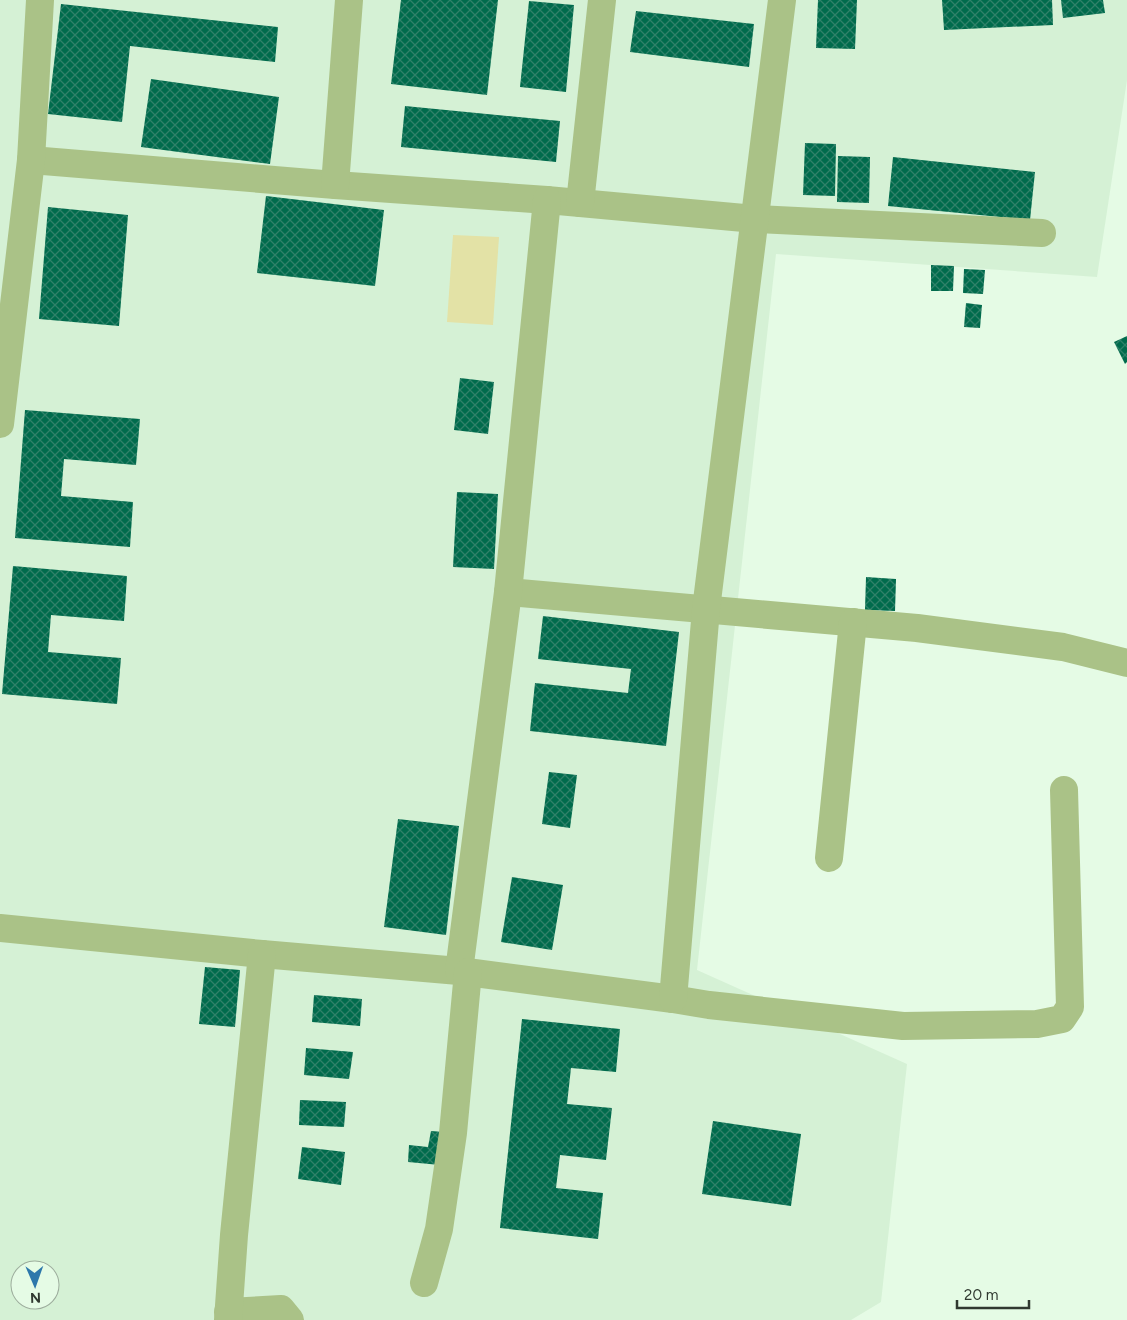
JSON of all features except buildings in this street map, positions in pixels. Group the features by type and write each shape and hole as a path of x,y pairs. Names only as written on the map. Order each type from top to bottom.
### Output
{"street":[{"path":"0,424 31,160 40,0"},
{"path":"335,185 349,0"},
{"path":"580,203 602,0"},
{"path":"673,999 706,609 782,0"},
{"path":"31,160 547,200 755,219 1042,233"},
{"path":"424,1283 441,1219 453,1133 464,971 508,592 547,200"},
{"path":"508,592 917,628 1063,647 1127,663"},
{"path":"829,858 853,622"},
{"path":"0,928 262,954 464,971 709,1005 903,1026 1037,1024 1062,1019 1070,1007 1064,790"},
{"path":"262,954 234,1235 228,1316 281,1308 290,1320"}],"shaded area":[{"path":"0,0 1127,0 1127,80 1097,277 776,254 697,970 907,1064 881,1302 851,1320 0,1320"},
{"path":"453,235 499,237 493,325 447,322"}]}
